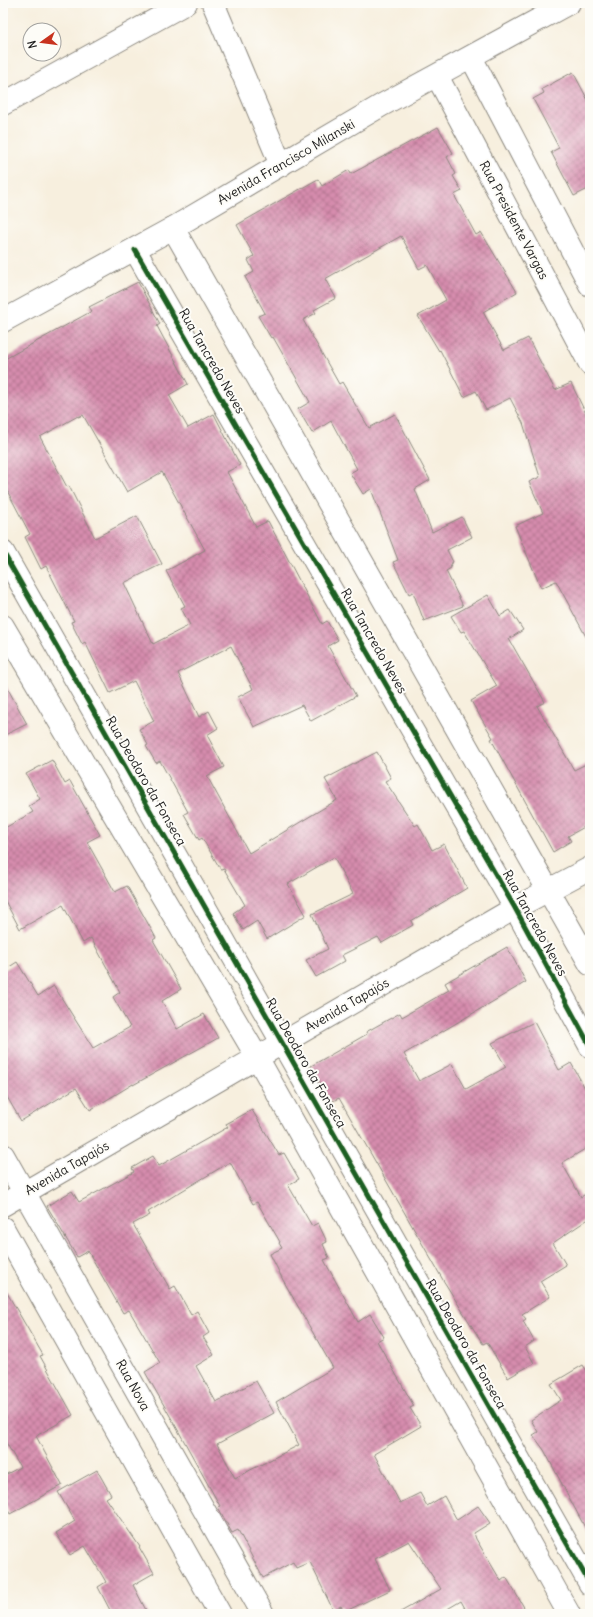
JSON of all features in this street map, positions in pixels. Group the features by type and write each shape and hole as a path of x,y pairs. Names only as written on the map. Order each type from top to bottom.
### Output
{"street":[{"path":"3,104 186,3"},
{"path":"213,3 281,165"},
{"name":"Avenida Francisco Milanski","path":"3,321 135,250 382,105 438,76 569,3"},
{"path":"471,57 590,285"},
{"name":"Rua Presidente Vargas","path":"438,76 590,364"},
{"name":"Rua Tancredo Neves","path":"173,228 590,964"},
{"name":"Rua Tancredo Neves","path":"135,250 515,908 590,1046"},
{"name":"Rua Deodoro da Fonseca","path":"3,552 590,1584"},
{"path":"3,626 257,1057 569,1614"},
{"name":"Avenida Tapajós","path":"3,1205 515,908 590,868"},
{"name":"Rua Nova","path":"3,1155 262,1614"},
{"path":"3,1228 220,1614"}],"building":[{"path":"573,72 590,104 590,188 574,196 551,152 559,148 533,99 544,93 542,89"},
{"path":"438,127 453,153 447,157 456,174 453,176 462,191 454,195 476,235 481,232 517,292 483,312 504,350 528,338 555,390 571,383 590,422 590,644 556,581 541,588 515,526 543,513 529,482 540,477 523,423 510,398 486,410 476,391 464,397 440,350 439,351 418,316 446,300 427,265 419,269 401,236 325,279 336,298 314,310 316,313 303,320 339,384 342,382 369,428 395,414 430,480 415,489 432,532 462,517 472,537 447,550 453,562 450,564 451,568 446,571 463,606 424,621 413,592 409,594 393,562 398,560 371,489 363,494 350,473 357,469 331,421 312,433 298,409 310,402 273,337 271,338 258,316 265,313 245,277 254,272 248,260 254,256 237,225 318,179 322,186 349,170 351,174"},
{"path":"138,282 160,324 157,326 188,384 169,395 188,428 214,414 240,465 227,472 256,527 268,521 322,624 327,621 338,640 328,646 356,696 311,721 302,705 254,727 238,697 253,689 231,646 178,673 199,717 209,711 218,728 207,735 224,767 207,776 249,853 337,800 325,779 377,752 391,778 385,781 415,826 418,824 432,850 444,844 467,888 411,921 413,925 382,943 378,937 342,955 345,961 316,977 306,960 328,949 312,914 353,894 334,857 288,884 306,915 267,939 257,921 243,930 233,913 245,905 224,869 221,870 202,838 199,840 184,814 188,812 160,761 156,763 146,746 148,745 139,729 154,721 134,681 110,693 85,642 82,644 71,622 74,621 46,566 41,569 25,537 30,534 3,483 3,360 92,311 89,307","holes":["83,415 127,492 162,472 205,550 166,571 185,606 181,608 190,625 153,644 124,583 162,564 137,516 95,538 69,486 67,487 40,437 78,416"]},
{"path":"488,595 500,616 510,610 523,630 509,639 545,702 537,706 574,770 590,762 590,824 568,836 571,841 553,852 491,739 493,738 471,701 497,686 464,631 461,632 451,616"},
{"path":"3,680 27,724 3,736"},
{"path":"52,760 65,784 70,781 100,835 87,842 115,892 127,886 156,938 153,940 181,989 162,1001 177,1029 204,1014 218,1038 133,1084 90,1110 76,1088 21,1121 3,1090 3,971 17,962 38,996 54,986 93,1048 130,1027 113,997 120,992 91,938 83,943 63,905 20,929 3,897 3,829 33,812 29,806 40,799 26,774"},
{"path":"507,947 526,982 404,1054 419,1081 452,1064 466,1089 506,1067 492,1043 534,1022 559,1070 571,1063 590,1097 590,1146 562,1163 581,1197 590,1191 590,1218 553,1243 566,1265 540,1281 550,1297 522,1314 526,1319 523,1321 534,1341 525,1347 534,1363 508,1378 487,1342 483,1344 443,1280 339,1098 331,1102 311,1066 400,1013 402,1017 449,990 445,983"},
{"path":"252,1110 279,1155 284,1153 299,1179 288,1185 312,1226 318,1223 327,1242 323,1244 329,1258 324,1260 358,1322 370,1314 384,1337 377,1341 414,1406 410,1408 421,1426 374,1454 400,1503 420,1493 427,1506 444,1496 457,1520 478,1506 490,1523 474,1533 476,1539 501,1581 506,1577 528,1614 468,1614 461,1601 439,1614 397,1614 441,1589 409,1541 375,1559 390,1590 344,1612 341,1606 333,1610 310,1562 296,1568 293,1562 263,1578 238,1530 232,1533 218,1507 220,1506 145,1372 160,1363 129,1310 123,1313 88,1251 77,1257 47,1206 72,1191 79,1202 134,1172 132,1168 153,1156 159,1166 228,1127 226,1124","holes":["230,1162 253,1204 257,1202 280,1242 279,1243 282,1248 270,1254 333,1368 276,1402 299,1445 235,1478 217,1444 274,1413 256,1381 216,1402 196,1366 214,1355 203,1337 209,1333 197,1311 191,1315 175,1286 170,1289 133,1224 150,1215 148,1212"]},
{"path":"3,1286 43,1355 40,1356 73,1415 36,1436 62,1485 10,1514 3,1500 3,1476 20,1467 3,1437"},
{"path":"583,1365 590,1376 590,1537 544,1450 533,1435 538,1432 531,1420 561,1400 551,1384"},
{"path":"97,1470 111,1495 106,1498 140,1547 154,1573 133,1585 148,1614 112,1614 98,1587 106,1582 85,1546 70,1555 56,1533 75,1521 58,1492"}],"cycle path":[{"path":"135,250 515,908 590,1046"},
{"path":"3,552 590,1584"}]}
